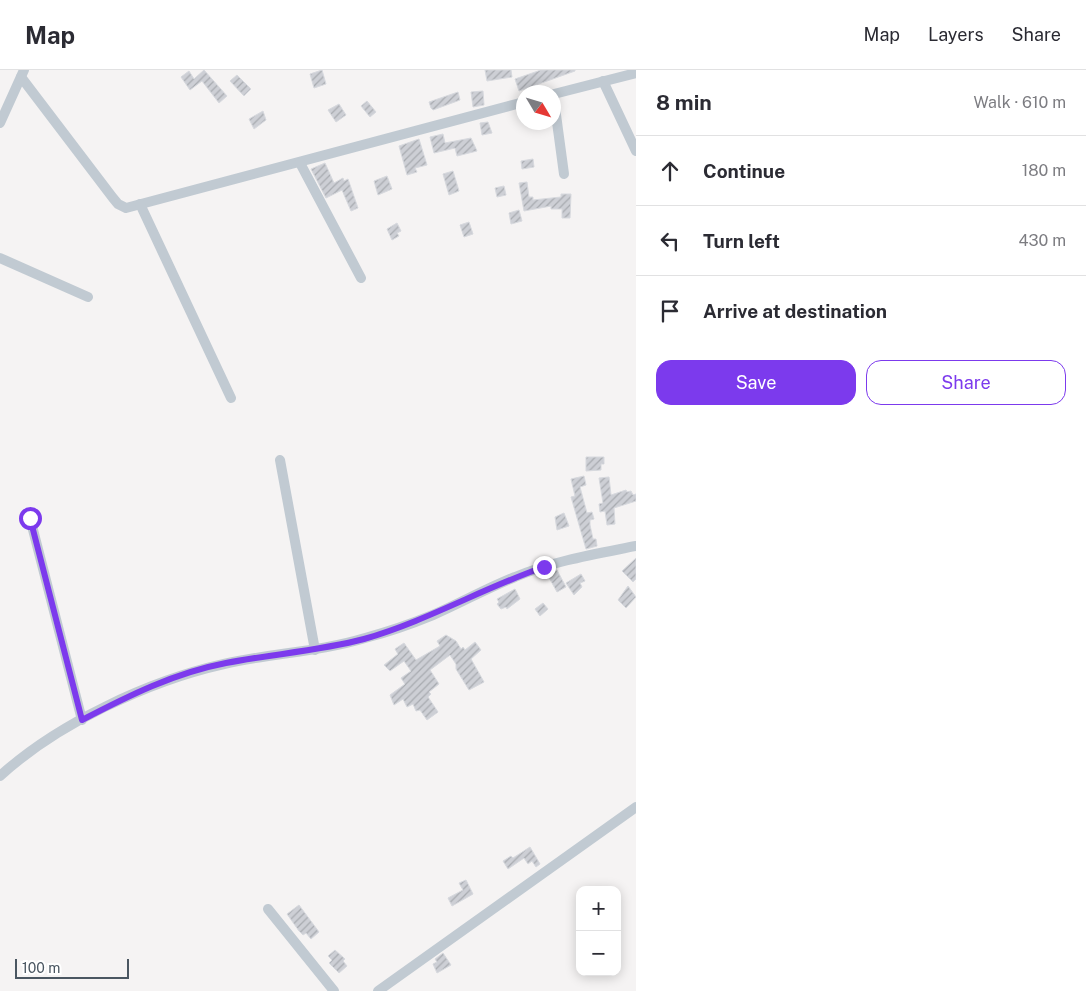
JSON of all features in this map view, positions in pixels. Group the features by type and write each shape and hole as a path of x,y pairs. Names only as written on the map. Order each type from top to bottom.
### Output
{"street":[{"path":"0,123 23,73 118,204 126,208 516,104"},
{"path":"561,92 636,73"},
{"path":"603,81 636,151"},
{"path":"558,130 564,174"},
{"path":"300,162 361,278"},
{"path":"140,204 231,398"},
{"path":"0,258 88,298"},
{"path":"280,460 315,650"},
{"path":"30,518 82,720"},
{"path":"1,772 52,736 141,690 181,675 224,664 315,650 366,638 432,616 514,577 544,567 636,546"},
{"path":"378,991 636,807"},
{"path":"268,909 334,991"}],"building":[{"path":"204,70 227,96 219,103 202,81 190,90 181,77 189,71 194,79"},
{"path":"322,70 326,84 314,88 310,74"},
{"path":"485,70 511,70 512,77 487,81"},
{"path":"541,70 575,70 536,85 517,85 515,79"},
{"path":"237,75 251,89 244,96 230,81"},
{"path":"483,91 484,105 473,107 471,92"},
{"path":"458,92 460,100 433,110 431,108 429,102"},
{"path":"367,101 376,112 370,117 361,106"},
{"path":"339,104 346,115 336,122 328,110"},
{"path":"263,111 266,120 254,129 249,119"},
{"path":"488,122 492,133 482,135 480,123"},
{"path":"443,134 445,143 471,138 477,151 457,156 455,148 434,153 430,137"},
{"path":"419,139 427,165 415,168 417,172 407,175 399,146"},
{"path":"533,159 534,167 522,169 521,161"},
{"path":"325,163 334,183 343,178 344,181 348,179 358,208 351,211 342,190 326,198 311,169"},
{"path":"453,171 459,191 449,195 443,174"},
{"path":"387,176 392,189 378,195 374,181"},
{"path":"527,182 529,197 533,197 533,200 561,197 561,194 571,194 570,218 562,218 562,209 551,209 551,206 524,211 519,183"},
{"path":"504,186 506,195 497,197 495,188"},
{"path":"519,210 522,221 511,224 509,213"},
{"path":"469,222 473,234 464,237 460,225"},
{"path":"397,223 401,231 397,233 399,236 392,240 387,229"},
{"path":"586,457 604,457 604,464 601,464 601,470 586,471"},
{"path":"584,476 586,485 580,487 587,513 592,512 594,519 590,520 590,525 593,539 596,539 597,546 586,549 571,497 575,496 571,479"},
{"path":"609,477 611,495 626,490 627,492 631,491 633,495 636,494 636,501 614,508 615,524 607,525 605,511 600,512 599,504 603,503 599,478"},
{"path":"564,513 569,526 557,530 555,517"},
{"path":"636,558 636,579 633,582 622,571"},
{"path":"557,570 566,587 557,592 547,574"},
{"path":"581,574 585,581 580,583 582,587 574,595 566,583"},
{"path":"628,586 636,597 626,608 618,600"},
{"path":"515,589 520,599 507,609 506,607 501,609 497,604 499,602 497,599"},
{"path":"543,603 548,609 540,616 535,609"},
{"path":"446,635 456,641 461,649 463,647 465,650 475,642 481,650 471,659 484,682 469,690 450,655 430,670 439,684 429,692 431,694 428,697 438,712 427,720 420,710 416,711 413,704 407,707 403,699 394,705 390,695 405,684 401,678 411,671 404,661 390,671 384,665 398,654 395,649 404,643 416,660 440,646 437,641"},
{"path":"530,847 540,864 536,867 532,861 528,864 524,858 508,869 503,861 511,856 513,858"},
{"path":"466,880 473,894 452,906 448,898 463,890 459,883"},
{"path":"299,905 319,932 311,939 306,933 303,935 299,931 287,914"},
{"path":"335,950 345,959 343,961 347,966 339,973 329,963 332,960 328,956"},
{"path":"443,953 451,965 437,973 433,964 437,962 435,959"}],"route":[{"path":"30,518 82,720 141,690 181,675 224,664 315,650 366,638 432,616 514,577 544,567"}]}
